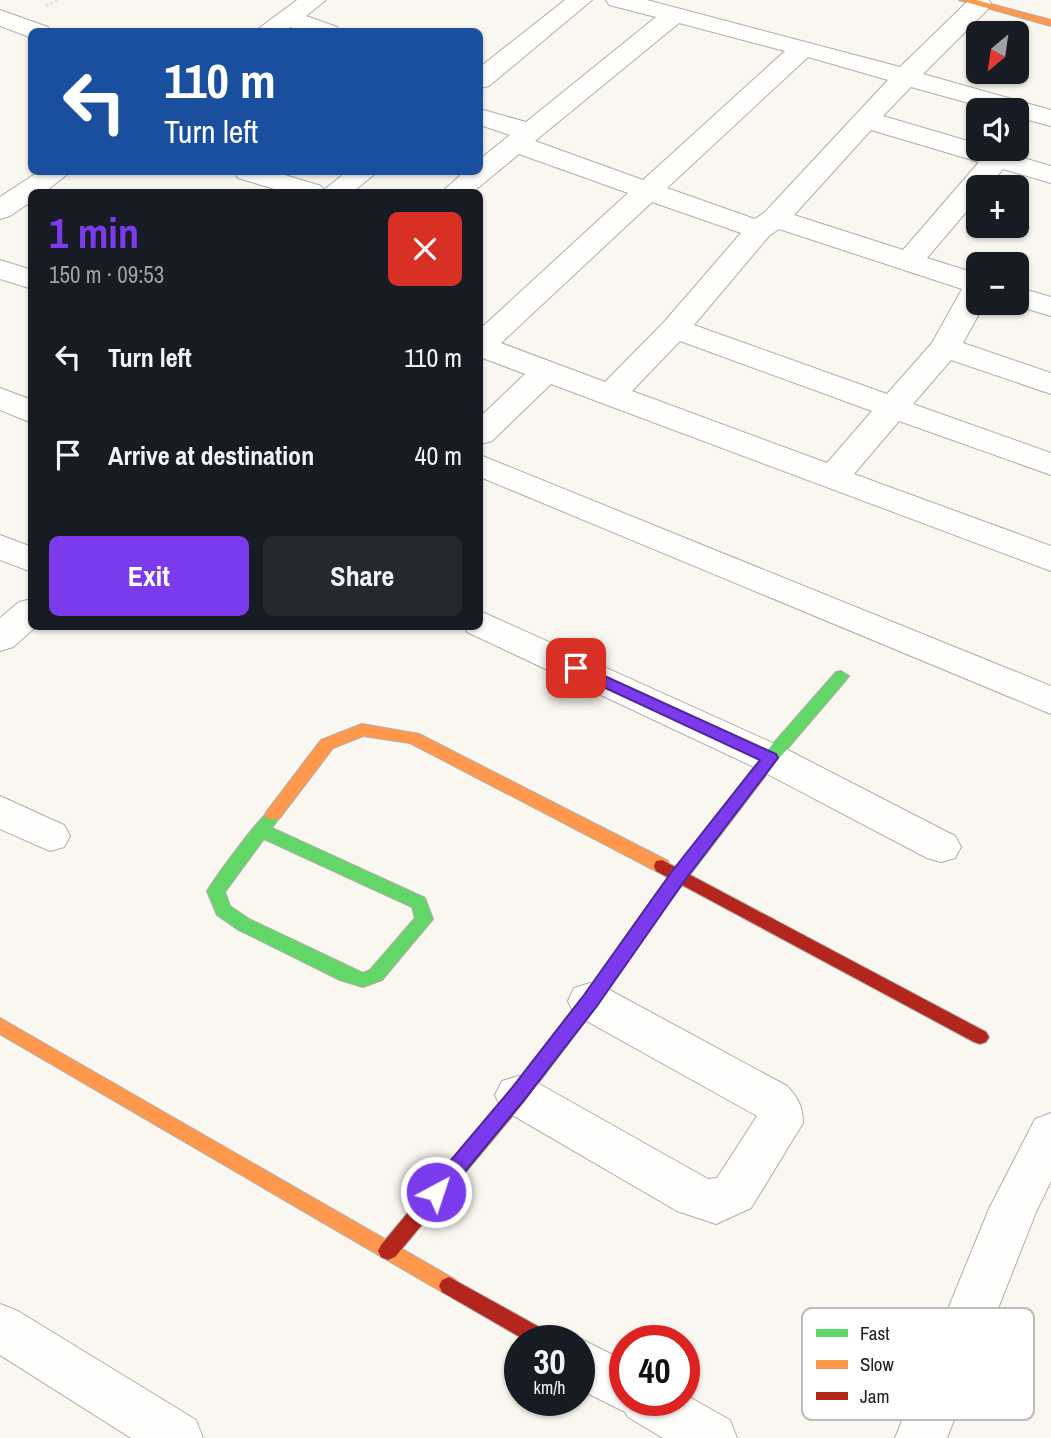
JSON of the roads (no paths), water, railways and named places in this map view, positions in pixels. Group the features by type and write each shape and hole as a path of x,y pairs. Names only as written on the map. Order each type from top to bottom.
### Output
{"street":[{"path":"0,15 23,0"},
{"path":"276,25 314,0"},
{"path":"483,78 580,0"},
{"path":"618,0 803,48 1051,118"},
{"path":"611,394 675,329 767,224 867,120 972,2 1051,23"},
{"path":"0,15 29,28"},
{"path":"483,170 674,15"},
{"path":"276,25 298,28"},
{"path":"483,343 803,48"},
{"path":"483,118 646,190 908,261 966,282"},
{"path":"867,120 966,151"},
{"path":"908,261 995,161"},
{"path":"1000,161 1051,174"},
{"path":"257,175 302,189"},
{"path":"341,189 359,175"},
{"path":"460,189 477,175"},
{"path":"0,210 28,195"},
{"path":"0,269 28,279"},
{"path":"833,477 945,347 966,308"},
{"path":"675,329 1051,465"},
{"path":"483,347 1051,559"},
{"path":"945,347 1051,384"},
{"path":"483,431 546,370"},
{"path":"0,398 28,411"},
{"path":"483,466 1051,701"},
{"path":"0,546 28,559"},
{"path":"0,638 28,614"},
{"path":"483,624 770,758 941,847"},
{"path":"388,1251 517,1095 590,1001 679,875 770,758 841,676"},
{"path":"261,830 419,903 424,919 376,975 363,980 346,975 243,924 223,910 216,891 261,830 327,744 362,730 414,738 679,875 981,1037"},
{"path":"0,811 50,836"},
{"path":"517,1095 694,1196 716,1203 734,1193 780,1123 780,1110 771,1100 590,1001"},
{"path":"0,1025 517,1325"},
{"path":"973,1308 1013,1209 1051,1133"},
{"path":"0,1327 177,1438"},
{"path":"673,1416 711,1438"},
{"path":"921,1438 928,1420"}]}
